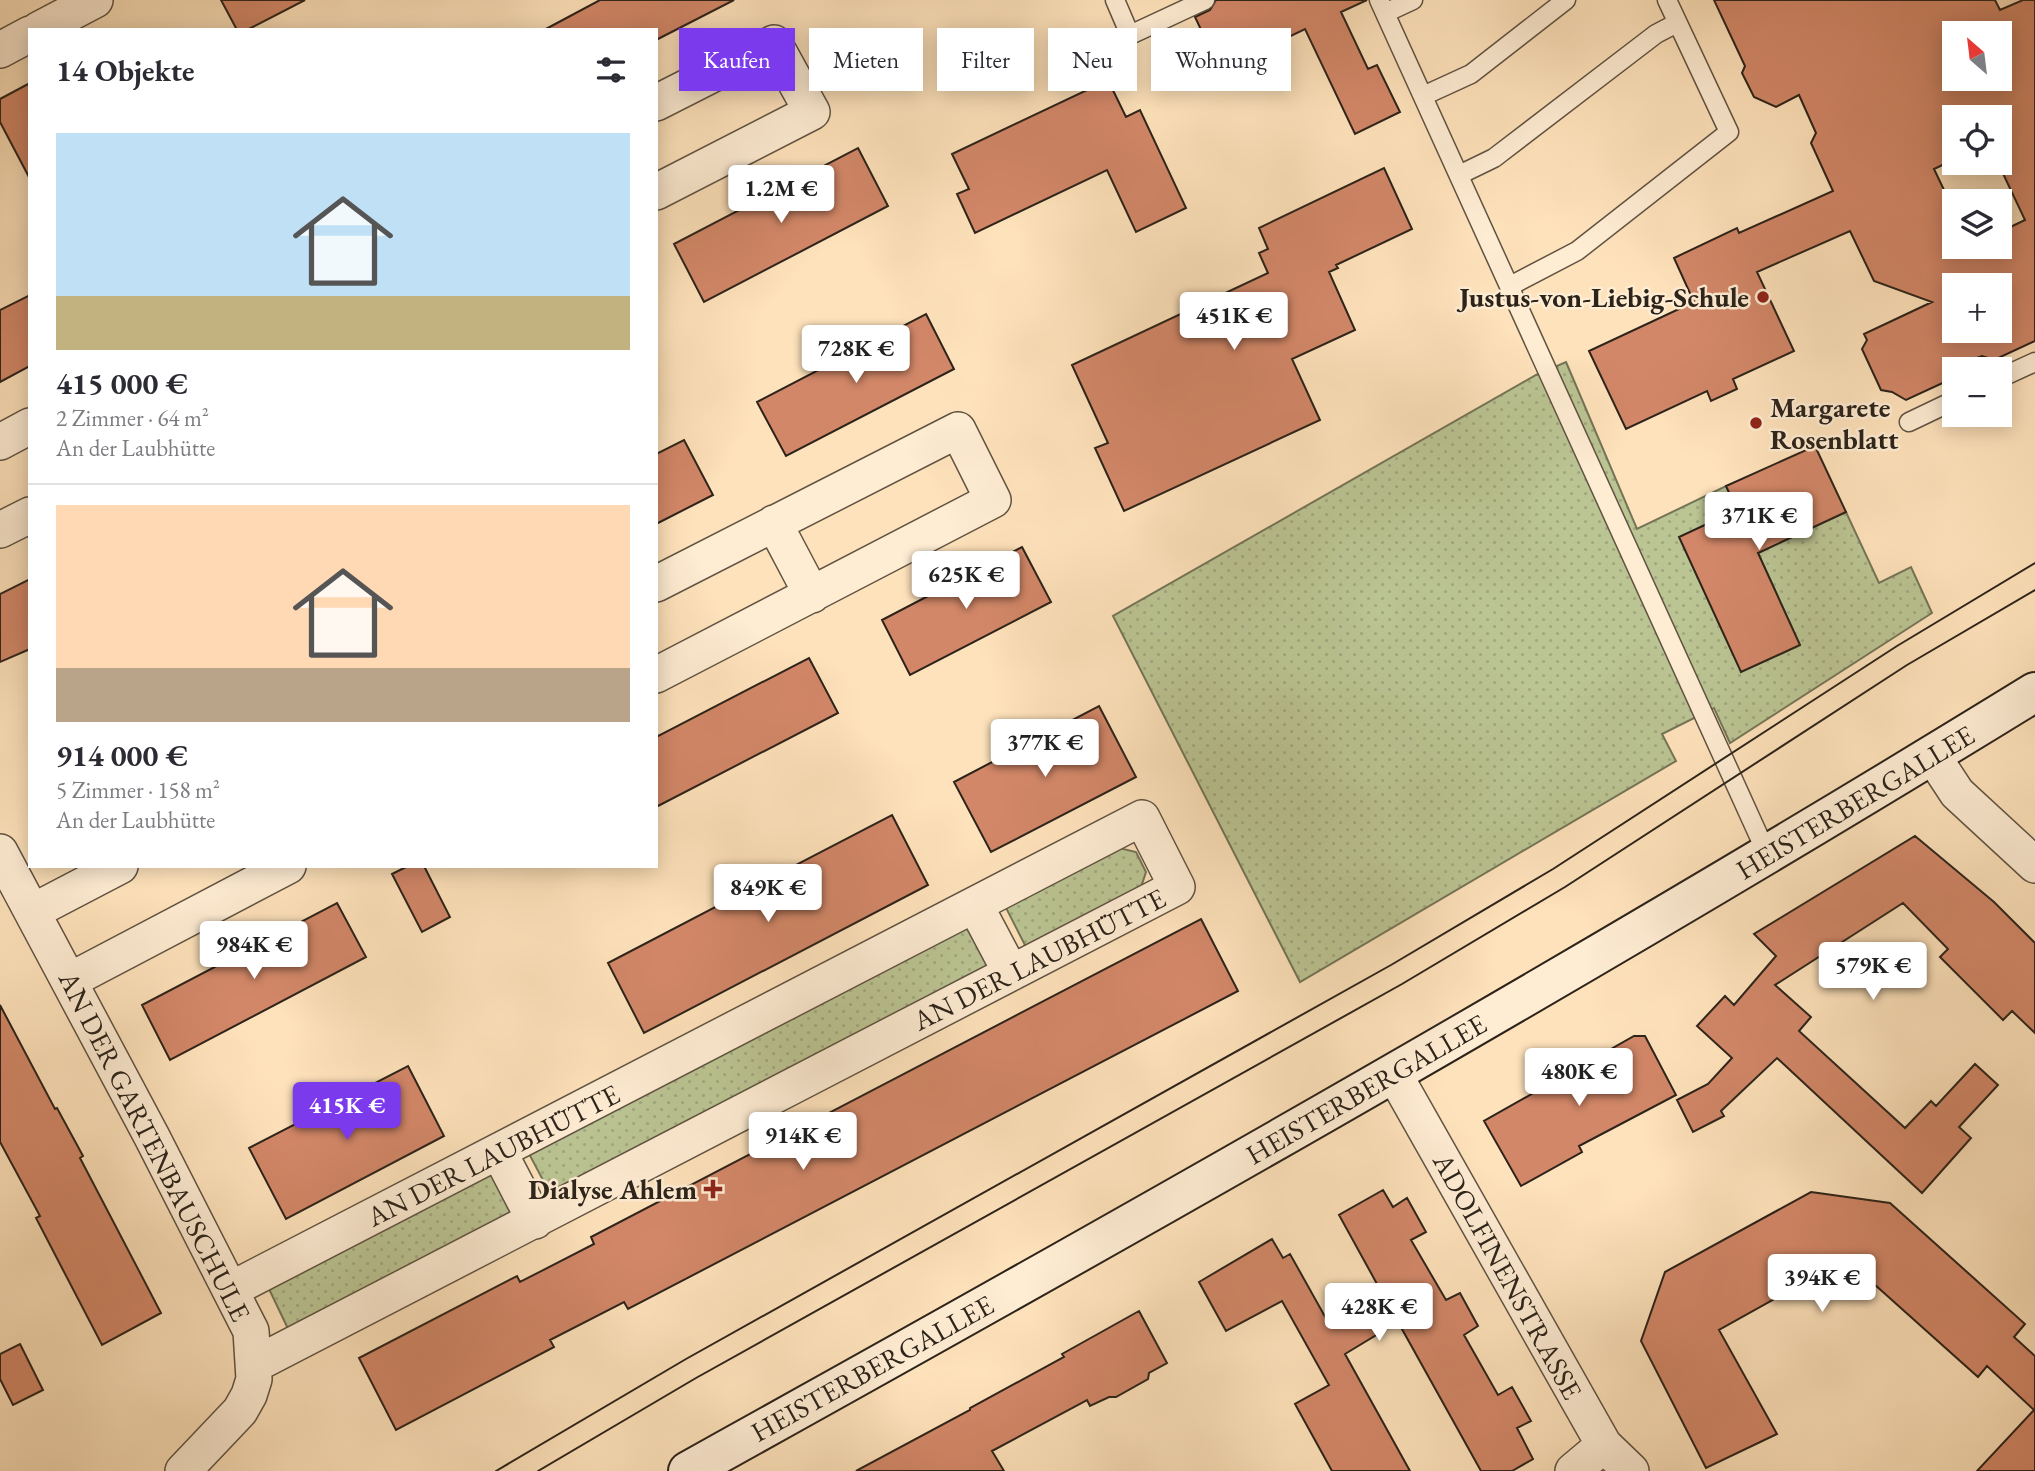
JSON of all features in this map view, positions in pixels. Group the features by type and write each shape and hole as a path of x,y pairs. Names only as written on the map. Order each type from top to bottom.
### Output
{"main road":[{"name":"HEISTERBERGALLEE","path":"688,1471 1632,937 2035,692"}],"street":[{"path":"42,28 95,0"},
{"path":"0,50 28,35"},
{"path":"658,102 774,43 812,112 658,191"},
{"path":"0,442 28,427"},
{"path":"658,583 958,430 993,500 658,674"},
{"path":"0,530 28,516"},
{"path":"774,523 812,595"},
{"path":"1931,755 1957,793 2035,865"},
{"name":"AN DER LAUBHÜTTE","path":"230,1290 1142,818 1177,887 254,1366"},
{"name":"AN DER GARTENBAUSCHULE","path":"0,852 251,1331 254,1379 249,1395 240,1411 183,1471"},
{"path":"32,912 116,868"},
{"path":"69,981 284,868"},
{"path":"975,905 1011,973"},
{"name":"ADOLFINENSTRASSE","path":"1394,1074 1604,1445 1632,1471"},
{"path":"499,1152 535,1221"},
{"path":"1573,1471 1604,1445"}],"lane":[{"path":"1115,0 1130,34 1205,0"},
{"path":"1413,0 1382,7 1768,854"},
{"path":"1423,96 1471,74 1566,0"},
{"path":"1510,286 1577,251 1729,132 1667,0"},
{"path":"1459,175 1494,158 1656,34 1677,23"},
{"path":"2012,373 2035,362"},
{"path":"1909,422 1942,406"}],"green space":[{"path":"1566,362 1637,529 1726,486 1737,510 1741,672 1800,645 1758,553 1846,512 1879,583 1911,567 1932,613 1730,743 1714,708 1662,734 1676,761 1300,982 1113,616 1536,375"},
{"path":"1111,846 1136,852 1146,872 1138,896 1029,953 1003,902"},
{"path":"966,924 993,966 554,1201 527,1150"},
{"path":"491,1171 516,1211 291,1335 269,1289 277,1281"}],"building":[{"path":"221,0 305,0 251,28 236,28"},
{"path":"600,0 734,0 658,39 658,28 548,28"},
{"path":"1216,0 1367,0 1341,12 1368,69 1377,65 1400,112 1355,134 1305,29 1291,36 1291,28 1200,28 1195,17 1210,10"},
{"path":"1714,0 1995,0 2000,10 2023,0 2035,0 2035,341 2000,357 1942,357 1942,383 1906,400 1892,392 1881,390 1862,349 1867,340 1864,334 1932,302 1874,281 1850,231 1757,272 1794,351 1733,379 1737,389 1711,401 1707,391 1626,429 1589,351 1694,302 1674,258 1737,228 1739,233 1833,191 1811,143 1816,133 1799,95 1776,107 1754,97 1742,73 1745,66","holes":["1942,105 2012,105 2012,175 2004,175 2025,220 2012,226 2012,259 1942,259 1944,189 1934,169 1942,165"]},
{"path":"28,84 28,175 0,122 0,99"},
{"path":"1085,91 1113,91 1126,117 1140,110 1186,208 1136,232 1107,170 975,233 957,194 969,189 952,154"},
{"path":"858,148 888,206 704,302 674,244"},
{"path":"1384,168 1412,229 1336,265 1338,268 1329,272 1355,330 1292,359 1320,420 1124,511 1095,448 1108,443 1072,365 1268,273 1259,253 1268,249 1259,228"},
{"path":"28,296 28,367 0,382 0,310"},
{"path":"926,314 954,369 786,456 757,402"},
{"path":"684,440 713,495 658,523 658,453"},
{"path":"1815,446 1846,512 1758,553 1800,645 1741,672 1679,537 1737,510 1726,486"},
{"path":"1022,547 1051,602 910,675 882,620"},
{"path":"28,580 28,650 0,662 0,594"},
{"path":"809,658 838,713 658,806 658,736"},
{"path":"1099,706 1136,777 991,852 954,782"},
{"path":"892,815 928,885 644,1033 608,963"},
{"path":"1915,836 1994,902 2035,943 2035,1033 2012,1011 2003,1020 1940,957 1948,949 1903,903 1775,985 1811,1017 1799,1031 1905,1128 1931,1101 1936,1106 1975,1064 1998,1085 1959,1127 1971,1138 1922,1193 1777,1058 1721,1111 1724,1116 1693,1132 1677,1100 1708,1084 1732,1058 1697,1026 1725,996 1734,1005 1776,956 1754,934"},
{"path":"404,868 425,868 450,917 422,932 392,874"},
{"path":"337,903 366,957 170,1060 142,1005"},
{"path":"1201,919 1238,991 628,1309 624,1302 550,1340 554,1347 396,1430 359,1358 517,1276 520,1282 594,1244 591,1237"},
{"path":"0,1005 83,1156 80,1158 161,1313 102,1345 36,1218 40,1216 0,1142"},
{"path":"1634,1036 1645,1036 1676,1095 1579,1146 1582,1152 1521,1186 1484,1121"},
{"path":"408,1066 444,1136 286,1219 249,1148"},
{"path":"1383,1190 1393,1207 1407,1198 1426,1232 1411,1240 1446,1300 1460,1293 1478,1326 1464,1335 1498,1395 1512,1387 1531,1421 1517,1428 1533,1459 1512,1471 1481,1471 1398,1322 1345,1354 1410,1471 1332,1471 1295,1404 1329,1385 1282,1301 1226,1331 1199,1282 1272,1239 1283,1258 1290,1254 1328,1322 1382,1293 1339,1215"},
{"path":"1811,1192 1890,1203 2025,1324 2014,1337 2035,1356 2035,1471 1977,1471 2034,1410 1987,1366 1978,1377 1855,1267 1839,1283 1828,1269 1719,1330 1777,1434 1706,1468 1641,1341 1665,1272"},
{"path":"1139,1311 1167,1363 1149,1373 1148,1379 1116,1397 1109,1397 1090,1406 1087,1400 992,1451 1004,1471 856,1471 1064,1357 1062,1354"},
{"path":"20,1344 43,1390 13,1405 0,1379 0,1354"}],"tram line":[{"path":"496,1471 686,1359 1391,965 1553,869 1897,646 2035,563"},
{"path":"538,1471 696,1378 1402,984 1565,887 1907,665 2035,590"}],"place":[{"name":"Justus-von-Liebig-Schule","path":"1763,297"},
{"name":"Margarete Rosenblatt","path":"1756,423"},
{"name":"Dialyse Ahlem","path":"713,1189"}]}
